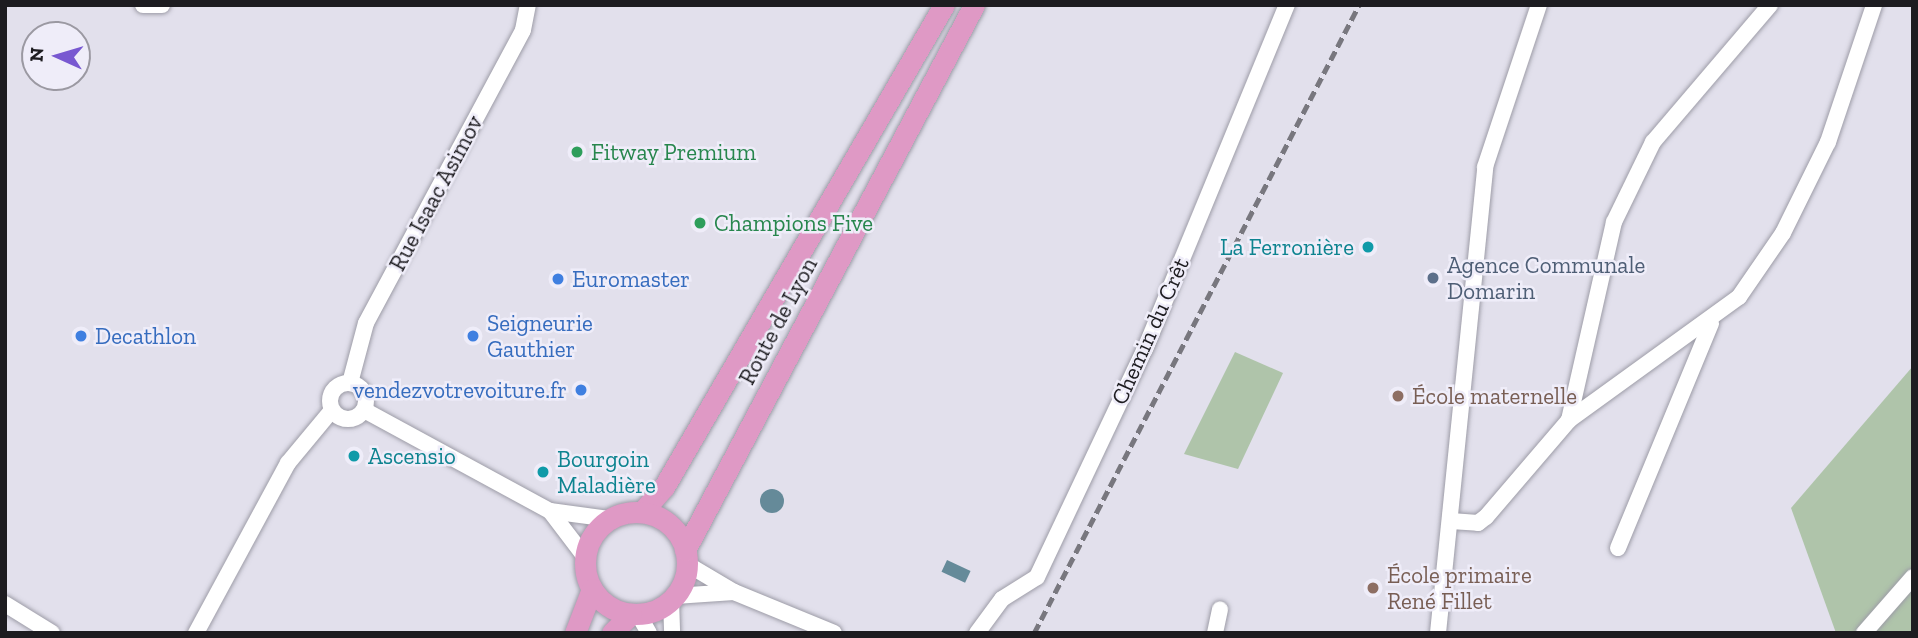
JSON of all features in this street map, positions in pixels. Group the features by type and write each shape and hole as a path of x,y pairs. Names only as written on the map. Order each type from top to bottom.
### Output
{"main road":[{"name":"Route de Lyon","path":"642,512 664,487 944,5"},
{"name":"Route de Lyon","path":"686,557 974,5"},
{"path":"575,633 592,589 585,557 610,519 642,512 670,524 686,557 673,598 634,614 612,633"},
{"path":"592,589 615,610 634,614"}],"street":[{"path":"143,5 162,5"},
{"name":"Rue Isaac Asimov","path":"350,383 366,323 523,30 528,5"},
{"name":"Chemin du Crêt","path":"977,633 1002,599 1037,577 1144,349 1287,5"},
{"path":"1438,633 1485,167 1539,5"},
{"path":"1569,420 1614,222 1625,199 1653,142 1770,5"},
{"path":"1451,521 1478,523 1486,517 1569,420 1711,323 1739,297 1783,233 1828,142 1874,5"},
{"path":"1618,548 1711,323"},
{"path":"196,633 288,463 332,410 334,388 350,383 364,393 363,410"},
{"path":"332,410 345,419 363,410"},
{"path":"363,410 550,510 610,519"},
{"path":"550,510 585,557"},
{"path":"686,557 734,593 834,633"},
{"path":"1864,633 1913,577"},
{"path":"672,633 673,598 734,593"},
{"path":"5,604 52,633"},
{"path":"1215,633 1220,610"},
{"path":"5,611 47,633"},
{"path":"634,614 649,633"}],"green space":[{"path":"1235,352 1283,373 1238,469 1184,454"},
{"path":"1913,366 1913,633 1836,633 1791,508"}],"water":[{"path":"772,489 780,493 784,501 780,509 772,513 764,509 760,501 764,493"},
{"path":"947,560 971,571 965,583 942,572"}],"railway":[{"path":"1034,633 1359,5"}],"place":[{"name":"Fitway Premium","path":"577,152"},
{"name":"Champions Five","path":"700,223"},
{"name":"La Ferronière","path":"1368,247"},
{"name":"Agence Communale Domarin","path":"1433,278"},
{"name":"Euromaster","path":"558,279"},
{"name":"Decathlon","path":"81,336"},
{"name":"Seigneurie Gauthier","path":"473,336"},
{"name":"vendezvotrevoiture.fr","path":"581,390"},
{"name":"École maternelle","path":"1398,396"},
{"name":"Ascensio","path":"354,456"},
{"name":"Bourgoin Maladière","path":"543,472"},
{"name":"École primaire René Fillet","path":"1373,588"}]}
